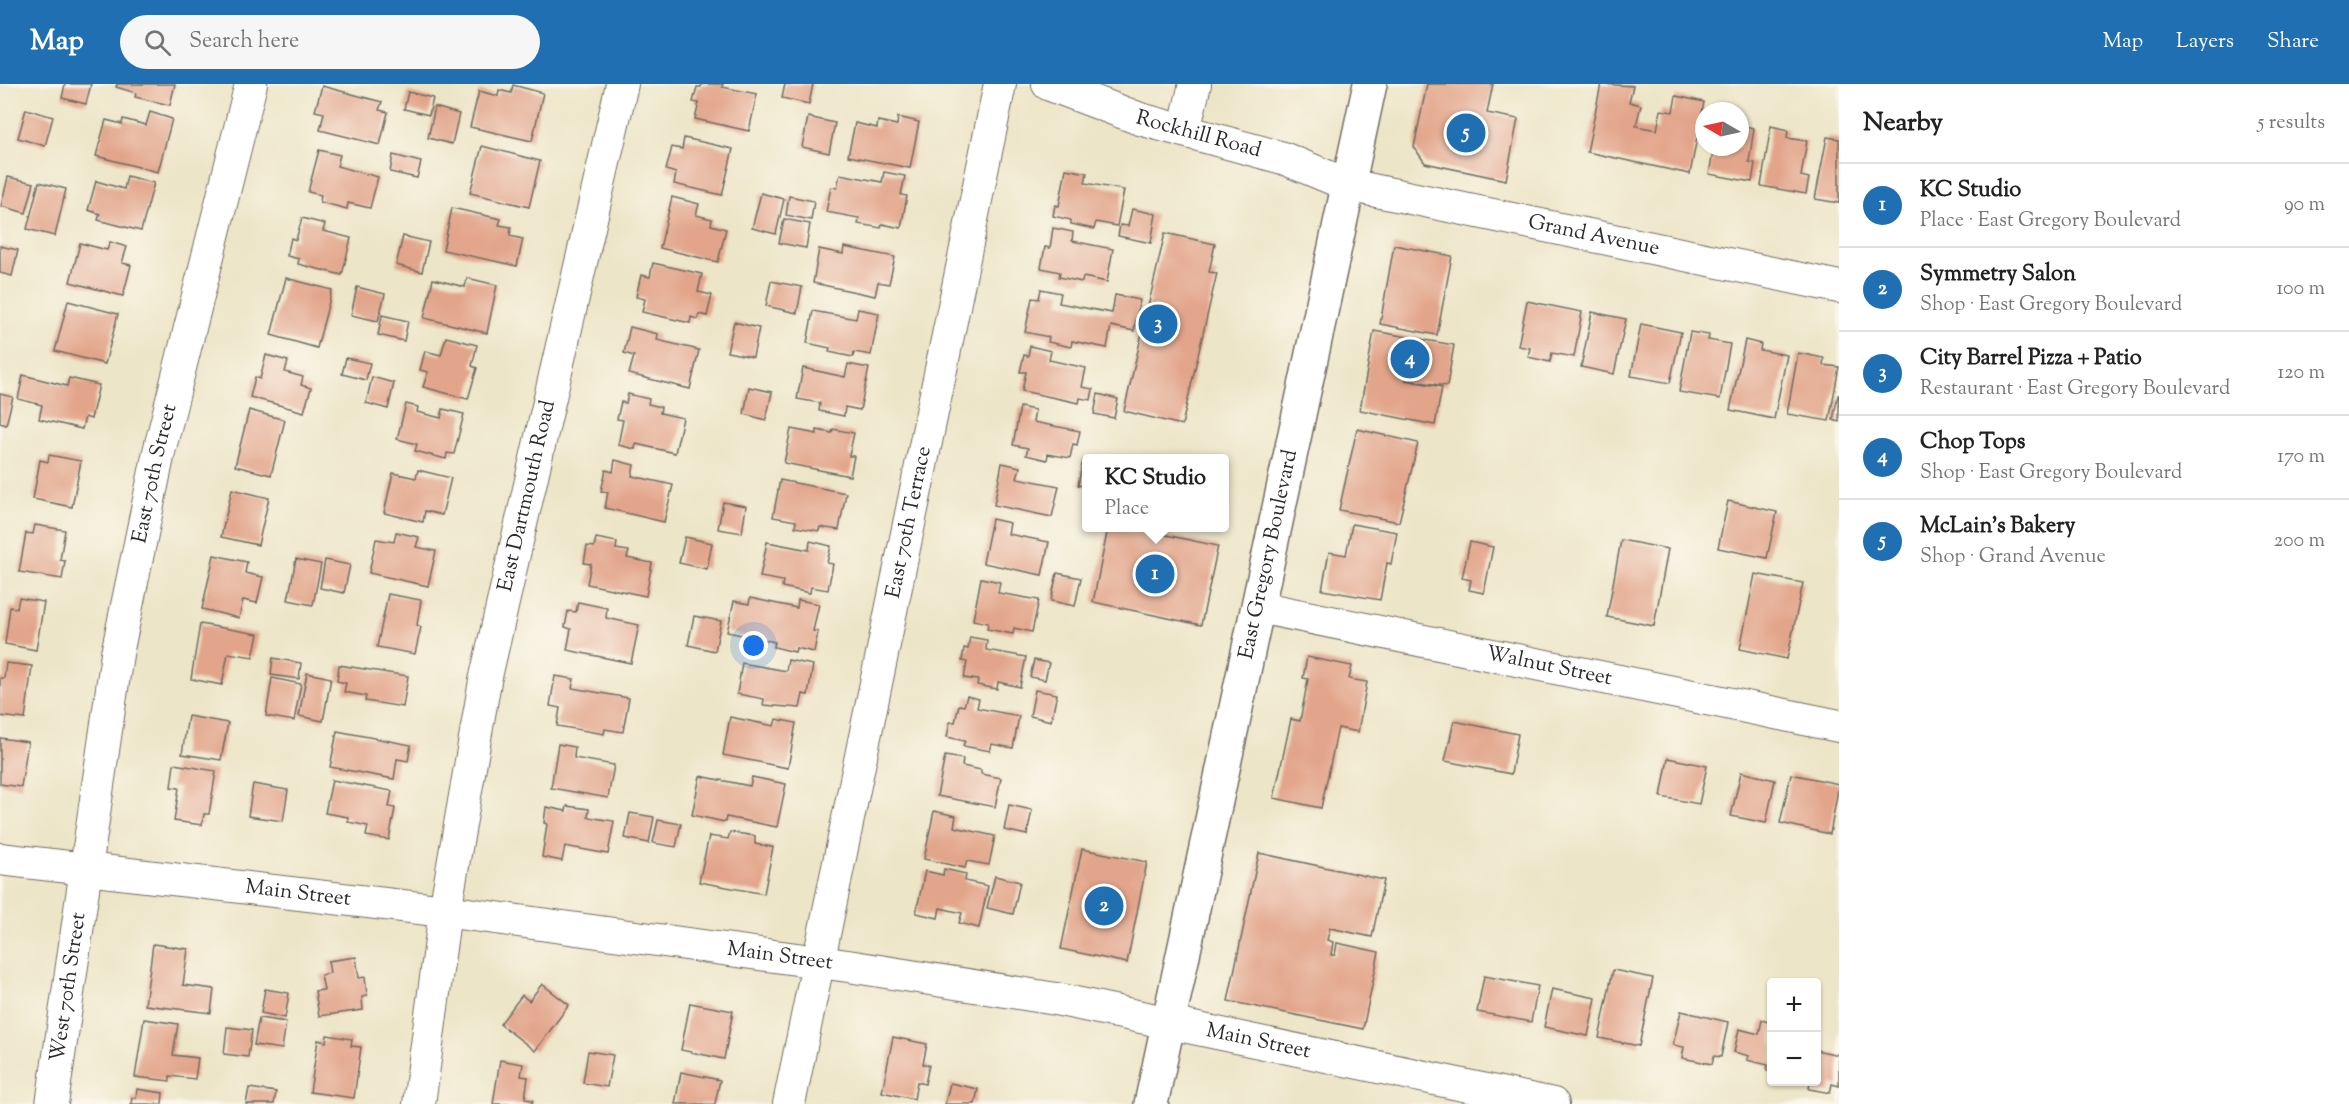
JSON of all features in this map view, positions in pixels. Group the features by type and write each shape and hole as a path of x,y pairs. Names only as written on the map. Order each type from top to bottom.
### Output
{"main road":[{"name":"East Gregory Boulevard","path":"1151,1104 1370,84"}],"street":[{"name":"East 70th Street","path":"87,868 119,642 159,452 251,84"},
{"name":"East Dartmouth Road","path":"419,1104 445,911 485,681 622,84"},
{"name":"East 70th Terrace","path":"789,1104 1000,84"},
{"name":"Rockhill Road","path":"1048,84 1140,119 1283,158 1348,185"},
{"path":"1185,131 1195,84"},
{"name":"Grand Avenue","path":"1348,185 1839,287"},
{"name":"Walnut Street","path":"1258,607 1839,726"},
{"name":"Main Street","path":"0,858 445,911 818,962 1056,999 1553,1104"},
{"name":"West 70th Street","path":"52,1104 87,868"}],"building":[{"path":"65,84 91,84 86,104 62,98"},
{"path":"117,84 175,84 170,105 135,97 136,93 116,87"},
{"path":"702,84 723,84 722,87 757,94 749,131 695,119 699,103 693,102 697,87 701,87"},
{"path":"785,84 813,84 809,104 782,98"},
{"path":"1427,84 1493,84 1487,113 1518,119 1506,180 1425,163 1414,147"},
{"path":"1601,84 1633,86 1629,102 1641,105 1636,126 1657,130 1661,110 1673,112 1676,96 1704,102 1695,102 1695,148 1690,174 1587,152"},
{"path":"513,85 543,93 532,141 470,127 479,91 498,96 499,90 511,93"},
{"path":"322,86 382,102 379,110 388,112 380,145 320,130 324,113 315,111"},
{"path":"408,92 433,98 429,115 404,109"},
{"path":"435,107 459,114 452,144 428,138"},
{"path":"26,109 53,117 45,146 18,138"},
{"path":"150,112 172,119 158,172 96,156 106,120 122,124 123,119 146,125"},
{"path":"808,117 835,123 829,153 802,147"},
{"path":"898,117 919,122 910,168 848,156 855,123 877,128 878,121 897,125"},
{"path":"1771,126 1788,130 1787,138 1807,141 1801,176 1809,178 1806,194 1761,186"},
{"path":"1749,127 1754,128 1749,162 1755,163 1752,182 1709,174 1712,156 1749,156"},
{"path":"1827,137 1839,139 1839,203 1815,199"},
{"path":"684,138 733,149 722,195 674,184 676,173 666,170 672,147 682,149"},
{"path":"482,146 540,161 529,207 470,193"},
{"path":"319,150 340,155 337,166 378,177 370,208 348,203 347,209 320,202 321,195 308,192"},
{"path":"393,155 421,162 417,178 390,172"},
{"path":"1066,169 1087,173 1085,183 1124,190 1117,226 1096,222 1094,229 1071,224 1071,220 1053,216 1055,205 1059,206"},
{"path":"884,172 905,176 901,195 907,196 901,228 882,224 881,228 858,224 859,218 826,212 831,187 837,188 840,174 882,182"},
{"path":"127,176 154,183 141,231 98,220 100,214 88,210 96,181 124,189"},
{"path":"8,177 34,183 26,213 1,206"},
{"path":"39,182 66,189 55,236 27,229"},
{"path":"761,193 784,199 776,234 752,228"},
{"path":"789,196 814,201 811,220 786,215"},
{"path":"672,197 699,204 696,215 712,219 711,225 726,229 718,262 660,248"},
{"path":"452,208 501,219 499,225 511,227 510,236 523,239 517,266 443,250"},
{"path":"1132,209 1156,214 1151,243 1118,236 1120,225 1128,226"},
{"path":"302,218 325,224 323,231 351,238 342,275 298,264 299,259 287,256 291,238 296,240"},
{"path":"784,219 810,224 806,248 779,243"},
{"path":"1053,228 1073,232 1072,241 1113,249 1107,282 1083,277 1082,282 1059,277 1060,272 1041,268 1045,247 1050,248"},
{"path":"1165,233 1215,244 1209,272 1217,273 1182,425 1124,411"},
{"path":"403,236 429,242 422,272 396,265"},
{"path":"110,242 127,247 122,263 131,265 123,296 70,282 80,243 107,250"},
{"path":"1394,245 1452,256 1437,335 1380,324"},
{"path":"0,246 18,250 12,276 0,273"},
{"path":"844,247 895,257 889,284 878,282 875,296 813,283 819,249 843,254"},
{"path":"653,263 702,274 698,292 712,295 707,316 699,314 697,319 691,317 690,323 642,312 645,299 636,297 641,275 650,277"},
{"path":"286,278 332,290 317,348 271,335"},
{"path":"467,278 497,285 487,333 424,318 433,279 465,287"},
{"path":"771,281 802,287 797,313 766,306"},
{"path":"357,287 385,294 378,321 351,315"},
{"path":"1041,289 1061,293 1059,303 1112,313 1115,295 1140,300 1134,331 1111,326 1107,348 1072,341 1071,347 1048,342 1049,337 1025,332 1032,298 1039,299"},
{"path":"68,301 118,314 105,364 55,351"},
{"path":"1527,301 1582,312 1574,357 1552,353 1550,362 1528,357 1530,348 1518,346"},
{"path":"858,309 879,313 871,355 854,352 853,357 829,352 830,348 807,343 813,311 856,319"},
{"path":"1592,312 1626,319 1614,374 1581,367"},
{"path":"382,315 408,321 404,341 378,335"},
{"path":"734,322 759,328 753,357 727,352"},
{"path":"1641,324 1681,332 1670,383 1631,376"},
{"path":"630,327 658,334 657,340 699,350 690,389 629,374 634,356 624,353"},
{"path":"1374,331 1454,345 1447,386 1405,380 1442,387 1435,425 1360,410"},
{"path":"1690,332 1709,335 1708,340 1730,344 1720,399 1679,392"},
{"path":"446,337 477,345 472,366 477,368 468,399 423,387 428,372 420,370 425,351 441,355"},
{"path":"1745,340 1761,344 1760,350 1787,355 1774,419 1730,410"},
{"path":"1030,346 1051,351 1049,360 1086,368 1082,387 1093,389 1091,400 1080,398 1079,403 1022,391 1026,372 1020,372 1024,355 1028,356"},
{"path":"1798,353 1824,358 1823,365 1839,367 1829,421 1787,414"},
{"path":"266,355 288,361 285,372 303,377 301,385 311,388 304,412 250,397 255,377 260,379"},
{"path":"346,358 370,363 366,380 342,374"},
{"path":"848,364 869,368 860,410 845,407 844,416 819,411 820,403 797,399 803,368 845,377"},
{"path":"23,375 67,386 69,378 99,385 91,419 85,417 82,429 39,419 42,405 18,399"},
{"path":"372,377 394,383 388,409 366,403"},
{"path":"749,387 772,392 766,420 744,414"},
{"path":"0,394 13,397 6,425 0,423"},
{"path":"628,394 649,399 648,404 661,407 660,413 683,418 675,453 636,444 635,449 618,445 623,420 617,419 621,402 626,403"},
{"path":"1098,394 1118,399 1114,418 1094,414"},
{"path":"1839,395 1839,422 1833,420"},
{"path":"406,404 418,407 417,412 441,418 443,409 464,414 454,454 447,453 446,459 415,451 417,444 397,439"},
{"path":"1020,407 1035,410 1033,422 1080,431 1077,445 1073,444 1070,458 1048,454 1047,460 1026,455 1028,448 1013,445"},
{"path":"249,410 285,420 271,475 235,466"},
{"path":"791,429 817,434 817,430 832,433 833,429 854,433 849,456 854,456 850,476 784,463"},
{"path":"1357,429 1418,443 1399,522 1339,510"},
{"path":"49,455 81,461 72,507 33,499 40,460 48,462"},
{"path":"615,460 634,465 632,476 673,485 664,522 605,508 608,492 601,491 606,470 613,472"},
{"path":"1002,463 1020,467 1017,478 1059,486 1052,517 994,505"},
{"path":"1082,465 1082,486 1078,485"},
{"path":"418,470 451,478 442,515 425,511 423,522 384,513 393,473 416,478"},
{"path":"780,480 846,493 839,530 820,527 819,531 795,527 796,521 773,517"},
{"path":"232,489 269,498 258,545 221,537"},
{"path":"1728,501 1777,512 1767,558 1718,548"},
{"path":"723,502 746,506 742,533 718,529"},
{"path":"992,519 1010,523 1008,534 1049,542 1042,575 983,563"},
{"path":"1352,524 1397,532 1391,564 1387,563 1380,600 1322,590 1329,552 1346,555"},
{"path":"35,525 65,530 60,560 65,561 62,579 19,572 26,533 33,534"},
{"path":"396,532 419,537 416,547 436,551 428,586 369,573 376,539 394,542"},
{"path":"1107,532 1152,532 1218,546 1201,625 1093,602"},
{"path":"685,537 712,543 707,569 679,563"},
{"path":"596,538 617,542 616,549 629,551 627,558 652,563 646,596 587,584 591,564 584,563 587,546 594,547"},
{"path":"1621,540 1668,549 1654,626 1607,617"},
{"path":"810,541 831,546 827,563 833,564 828,590 811,587 810,593 782,587 783,581 760,577 767,542 809,550"},
{"path":"1470,542 1493,547 1484,593 1469,590 1471,580 1462,578"},
{"path":"214,555 247,562 245,573 263,577 257,603 243,600 239,618 202,609"},
{"path":"296,559 321,564 313,605 288,600"},
{"path":"325,560 350,565 344,593 320,588"},
{"path":"1057,573 1081,578 1075,606 1051,601"},
{"path":"1755,574 1803,583 1787,659 1740,649"},
{"path":"981,578 1000,582 998,593 1039,600 1032,632 1014,628 1013,634 987,629 988,623 973,620"},
{"path":"388,594 421,600 417,625 421,627 415,654 377,647"},
{"path":"19,598 44,602 36,650 5,644 10,607 17,608"},
{"path":"750,598 797,608 798,600 819,604 813,631 818,632 814,652 796,648 795,652 774,647 775,642 727,632 734,601 749,604"},
{"path":"578,602 607,608 606,618 639,625 631,663 567,650 571,629 565,627 568,611 576,612"},
{"path":"694,616 721,621 715,651 688,645"},
{"path":"200,624 258,634 253,657 228,653 222,685 191,679"},
{"path":"970,637 987,640 986,650 1026,657 1020,687 998,682 997,689 977,685 978,680 964,678 967,662 962,661 964,648 968,649"},
{"path":"1307,657 1352,666 1349,679 1367,682 1358,732 1338,728 1321,808 1274,798 1291,719 1300,721 1308,679 1303,678"},
{"path":"273,658 301,663 299,679 271,675"},
{"path":"788,660 813,665 808,695 803,694 800,708 763,705 764,699 737,694 742,663 786,671"},
{"path":"1034,660 1049,663 1045,680 1030,677"},
{"path":"6,663 32,666 25,719 0,716 0,678 4,678"},
{"path":"339,665 408,676 403,707 365,701 366,696 344,692 346,683 337,681"},
{"path":"307,673 331,678 323,721 299,716"},
{"path":"555,676 574,679 572,688 629,698 623,732 605,729 604,734 557,726 560,708 550,706"},
{"path":"272,678 301,684 294,721 266,716"},
{"path":"1035,690 1057,694 1051,721 1030,716"},
{"path":"967,696 979,699 977,708 1019,716 1013,748 992,744 990,751 963,746 965,741 947,737 950,722 955,722 959,705 964,706"},
{"path":"188,716 228,723 221,760 182,754"},
{"path":"730,717 774,726 776,719 796,723 788,768 723,755"},
{"path":"1454,721 1518,734 1511,774 1445,761"},
{"path":"337,731 411,745 408,761 397,759 394,779 330,767"},
{"path":"0,738 28,742 21,787 0,784"},
{"path":"558,744 575,747 574,758 614,765 608,798 551,788"},
{"path":"945,756 963,759 962,766 981,770 981,774 1001,778 995,807 937,796"},
{"path":"1668,758 1707,766 1699,804 1661,797"},
{"path":"174,764 216,771 209,814 204,814 202,825 174,821 179,788 171,787"},
{"path":"1741,772 1775,780 1766,823 1731,816"},
{"path":"1791,774 1839,784 1830,834 1780,823"},
{"path":"700,776 750,786 752,777 786,784 777,827 726,817 725,822 692,815"},
{"path":"332,780 392,791 389,807 395,808 389,840 366,836 368,826 348,822 348,817 325,813"},
{"path":"253,784 288,790 283,821 248,816"},
{"path":"1009,805 1032,810 1027,835 1004,830"},
{"path":"567,806 589,809 588,817 614,821 608,854 565,846 562,861 542,857 547,824 544,823 546,807 566,811"},
{"path":"934,811 956,816 954,827 995,836 989,865 967,861 965,868 924,859"},
{"path":"630,813 654,817 649,843 625,838"},
{"path":"658,820 681,824 676,847 653,843"},
{"path":"730,832 755,836 755,844 773,847 764,894 699,882 709,836 728,839"},
{"path":"1082,849 1147,862 1127,963 1061,949"},
{"path":"1259,853 1384,880 1372,937 1330,928 1327,940 1333,942 1331,955 1335,955 1337,943 1379,952 1363,1029 1228,1001"},
{"path":"944,869 966,874 965,881 988,886 979,928 959,923 962,913 940,908 938,918 916,913 925,871 943,875"},
{"path":"995,876 1020,882 1013,914 987,908"},
{"path":"153,944 188,949 183,985 214,989 211,1013 145,1005"},
{"path":"356,957 359,978 365,977 367,996 362,997 363,1010 319,1016 315,991 324,990 321,975 330,973 328,961"},
{"path":"1613,970 1653,978 1639,1046 1599,1038"},
{"path":"1484,976 1538,986 1531,1022 1477,1012"},
{"path":"542,984 569,1005 535,1051 500,1024 522,995 529,1001"},
{"path":"265,989 289,993 285,1018 261,1013"},
{"path":"1552,989 1596,998 1588,1036 1544,1027"},
{"path":"690,1003 733,1011 724,1059 681,1050"},
{"path":"1681,1011 1728,1022 1721,1057 1714,1056 1712,1064 1682,1058 1684,1047 1673,1045"},
{"path":"259,1018 286,1022 282,1049 254,1045"},
{"path":"144,1019 178,1024 173,1055 198,1058 195,1079 170,1076 170,1081 135,1077"},
{"path":"1762,1020 1767,1022 1767,1065 1747,1060 1749,1056 1734,1052 1739,1029 1759,1034"},
{"path":"227,1027 252,1030 248,1057 224,1054"},
{"path":"327,1035 352,1039 351,1046 361,1047 354,1098 310,1092 318,1040 326,1042"},
{"path":"893,1037 927,1044 923,1064 929,1065 925,1084 917,1082 914,1099 882,1092"},
{"path":"588,1051 613,1055 607,1087 583,1083"},
{"path":"1821,1051 1839,1055 1839,1086 1832,1084 1830,1093 1809,1089 1809,1086 1821,1086"},
{"path":"500,1060 523,1064 521,1076 528,1077 525,1099 533,1100 532,1104 493,1104"},
{"path":"681,1072 720,1080 715,1104 675,1104"},
{"path":"950,1083 978,1089 975,1104 945,1104"},
{"path":"249,1088 276,1092 274,1104 246,1104"},
{"path":"137,1089 163,1093 162,1104 131,1104 132,1098 136,1098"}],"place":[{"name":"McLain's Bakery","path":"1466,133"},
{"name":"City Barrel Pizza + Patio","path":"1158,324"},
{"name":"Chop Tops","path":"1410,359"},
{"name":"KC Studio","path":"1155,574"},
{"name":"Symmetry Salon","path":"1104,906"}]}
